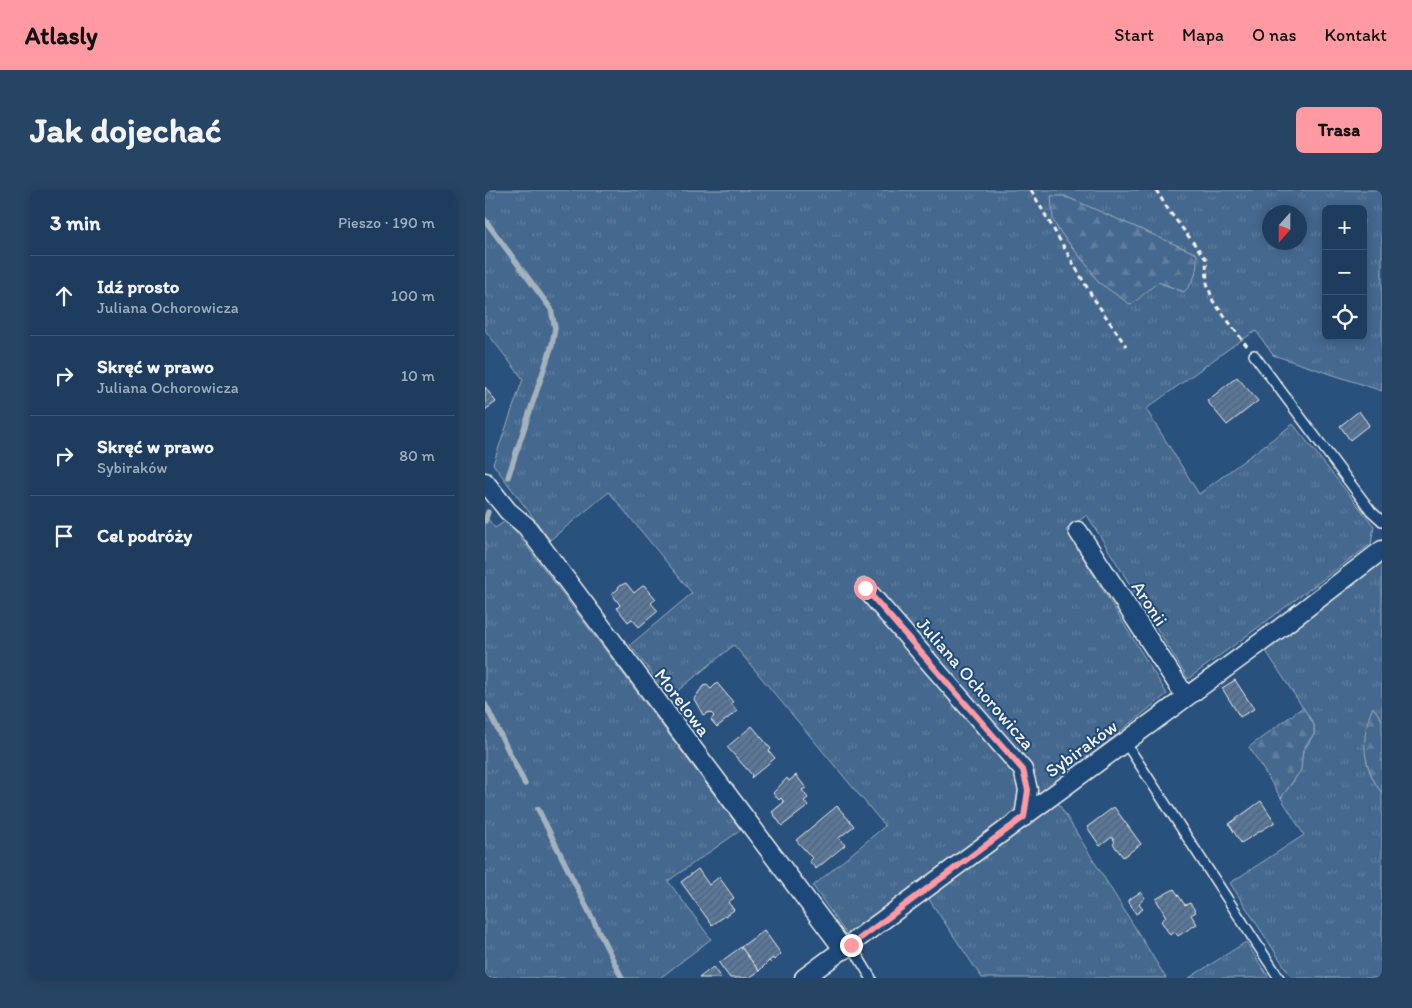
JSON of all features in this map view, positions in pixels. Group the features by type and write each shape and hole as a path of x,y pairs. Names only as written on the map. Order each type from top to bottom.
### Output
{"street":[{"name":"Morelowa","path":"485,482 508,511 526,526 847,947"},
{"name":"Aronii","path":"1078,531 1186,697"},
{"name":"Sybiraków","path":"804,978 1024,817 1382,550"},
{"name":"Juliana Ochorowicza","path":"865,588 1023,770 1028,790 1024,817"}],"lane":[{"path":"1254,355 1365,503 1382,521"},
{"path":"1125,742 1279,978"},
{"path":"847,947 871,978"}],"path":[{"path":"1031,190 1091,296 1125,346"},
{"path":"1156,190 1169,211 1206,259 1207,283 1213,302 1254,355"}],"green space":[{"path":"485,190 1382,190 1382,391 1273,355 1256,331 1146,409 1199,494 1293,424 1374,526 1371,544 1188,679 1087,515 1066,530 1167,694 1031,803 1035,771 868,580 1018,773 1022,788 1017,817 847,935 813,886 885,826 734,645 670,697 630,645 692,593 609,492 550,540 493,464 523,379 485,330","holes":["1064,196 1196,254 1184,292 1158,282 1098,282 1090,269 1059,231"]},
{"path":"1051,196 1064,196 1197,254 1196,270 1191,283 1184,292 1158,282 1131,305 1098,282 1090,269 1059,231 1053,220"},
{"path":"485,515 495,528 507,520 741,830 668,881 711,939 660,978 485,978"},
{"path":"1382,558 1382,720 1373,708 1366,742 1366,752 1370,772 1382,793 1382,978 1292,978 1230,883 1304,835 1281,798 1298,773 1301,755 1314,734 1314,725 1266,651"},
{"path":"1303,707 1314,725 1314,734 1303,749 1301,770 1281,798 1249,747"},
{"path":"1373,707 1382,720 1382,793 1370,773 1365,751 1366,729"},
{"path":"1057,801 1166,978 982,978 926,895"},
{"path":"1246,942 1269,978 1189,978"}],"building":[{"path":"1237,377 1258,401 1227,425 1207,401"},
{"path":"485,387 496,402 485,410"},
{"path":"1359,411 1369,425 1350,440 1340,426"},
{"path":"626,583 634,593 644,585 656,599 651,603 658,611 639,627 632,619 628,622 617,608 620,605 612,594 619,586"},
{"path":"1235,680 1254,709 1240,717 1222,688"},
{"path":"717,683 733,702 731,703 737,711 717,727 711,720 714,716 710,712 703,715 694,699 703,686 707,685 711,689"},
{"path":"752,726 771,749 769,751 775,758 751,778 752,775 727,747"},
{"path":"796,775 806,788 802,790 808,798 804,801 808,806 782,826 772,812 784,802 781,798 779,800 773,793 787,778 789,781"},
{"path":"1261,801 1275,822 1241,843 1229,824"},
{"path":"837,806 854,826 839,838 845,845 816,869 809,861 812,858 796,840"},
{"path":"1114,807 1141,844 1123,857 1113,844 1115,842 1112,837 1100,846 1087,827"},
{"path":"698,869 709,885 719,877 734,898 728,902 734,910 712,925 681,882"},
{"path":"1174,889 1185,905 1190,903 1196,912 1191,915 1197,924 1178,936 1175,932 1170,935 1161,921 1166,917 1156,899"},
{"path":"1141,892 1145,898 1139,903 1143,909 1136,914 1128,900"},
{"path":"764,930 781,954 774,960 773,958 769,961 759,971 741,947"},
{"path":"741,947 759,971 749,978 730,978 719,963"},
{"path":"713,967 721,978 699,978"}],"waterway":[{"path":"485,220 551,309 555,328 552,345 508,477"},
{"path":"485,521 488,512"},
{"path":"485,704 525,784"},
{"path":"538,809 622,978"}],"route":[{"path":"851,945 1024,817 1028,790 1027,777 1023,770 865,588"}]}
